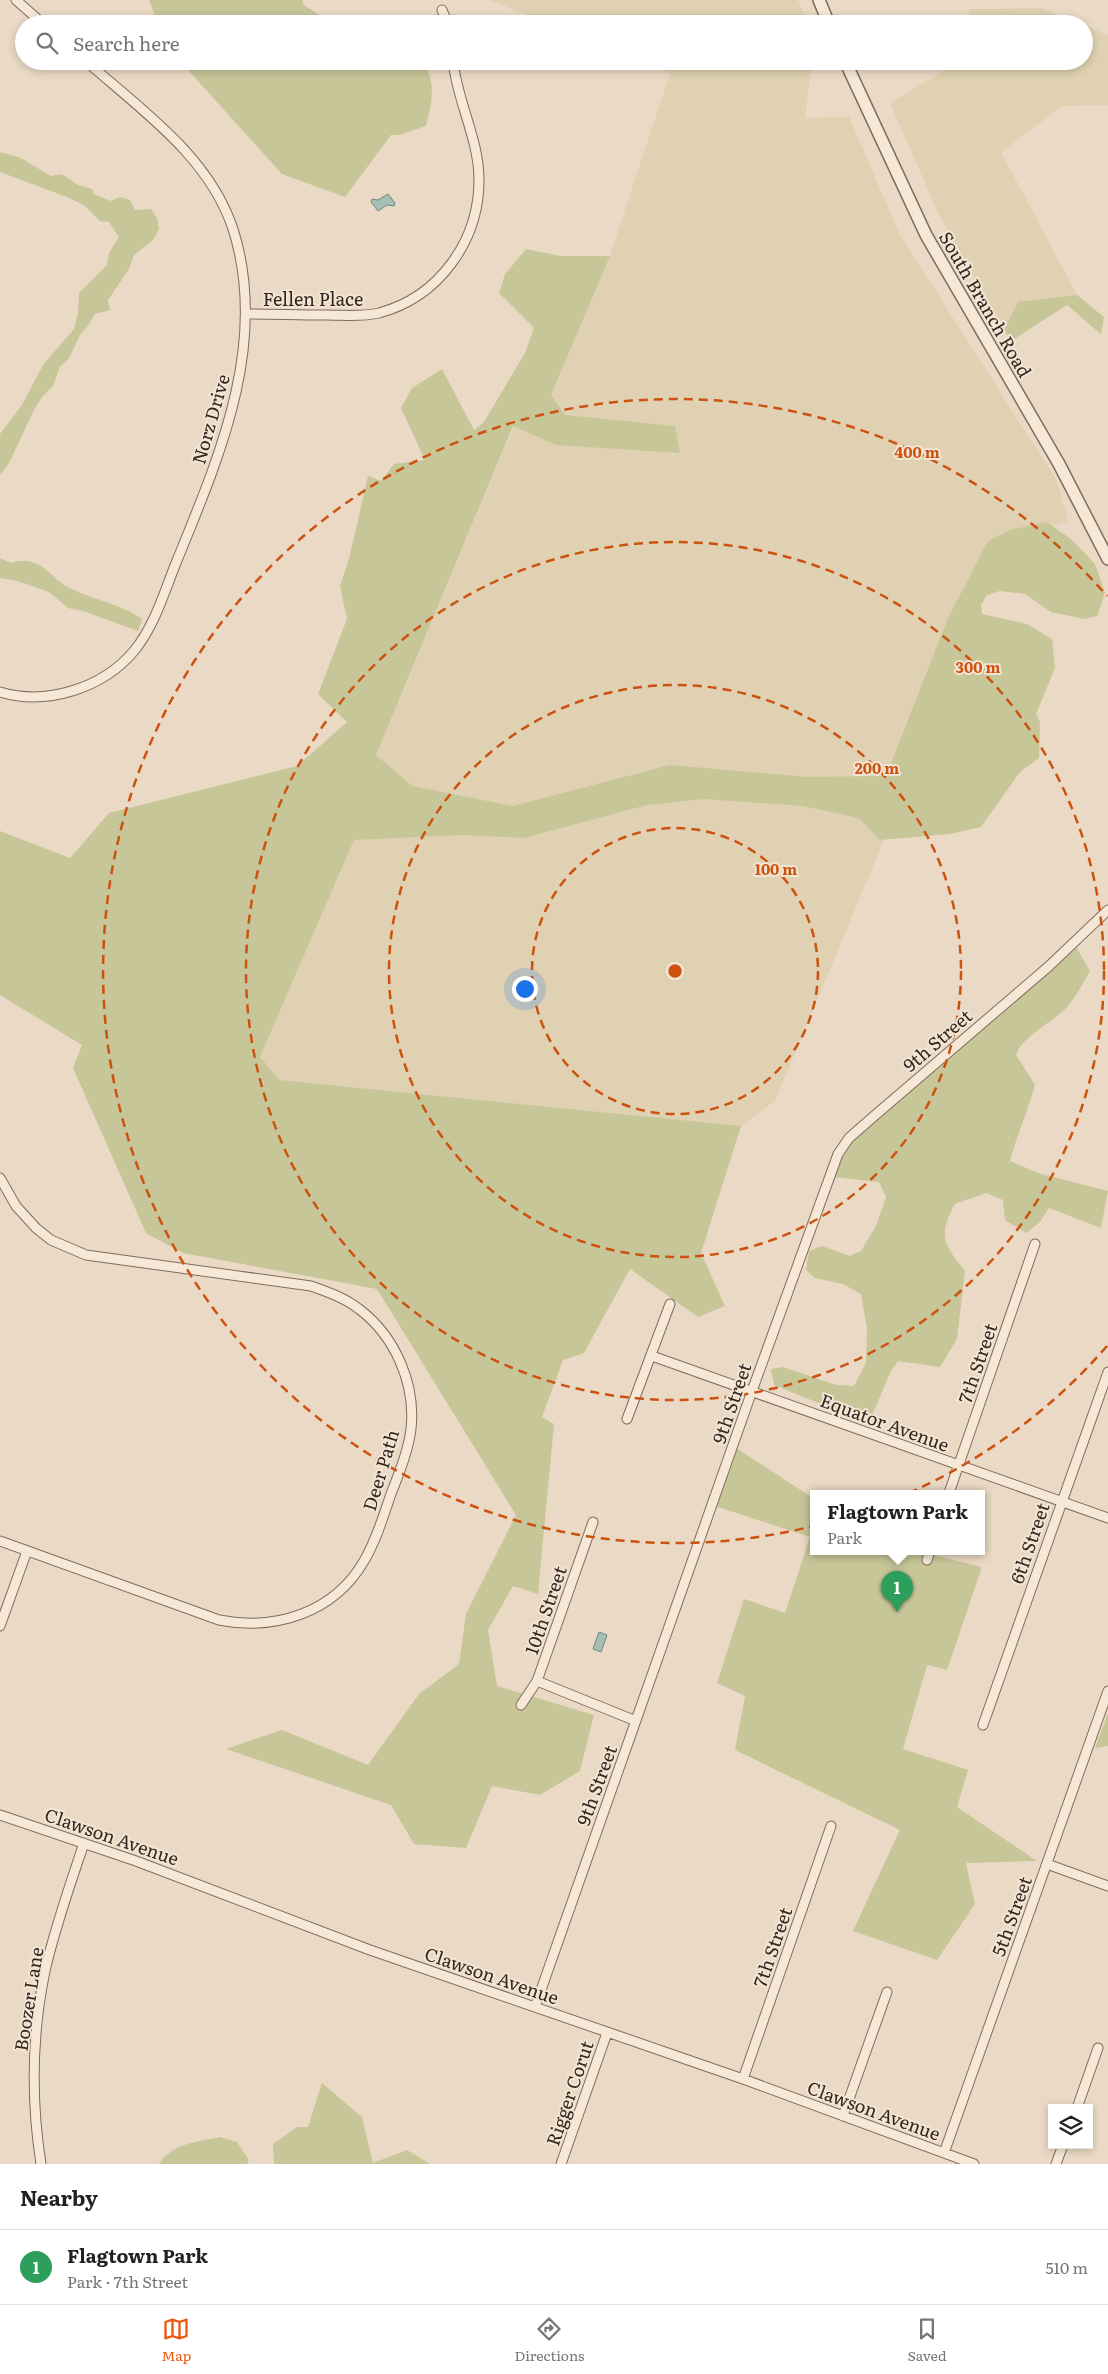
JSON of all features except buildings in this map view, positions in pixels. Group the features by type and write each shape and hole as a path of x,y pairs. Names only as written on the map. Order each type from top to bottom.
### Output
{"street":[{"path":"16,0 33,15"},
{"path":"819,0 825,15"},
{"path":"442,10 444,15"},
{"name":"Norz Drive","path":"0,692 33,697 54,695 88,685 122,663 145,636 160,604 223,444 240,372 246,314 242,269 232,228 222,203 206,176 186,150 96,70"},
{"name":"Fellen Place","path":"246,314 357,315 378,313 401,305 418,296 448,270 461,252 469,233 477,209 479,180 471,132 455,70"},
{"name":"South Branch Road","path":"849,70 926,235 1058,464 1108,559"},
{"name":"9th Street","path":"535,2007 752,1391 838,1154 850,1138 1048,967 1108,910"},
{"name":"Deer Path","path":"0,1178 16,1206 36,1228 60,1244 86,1255 311,1286 346,1300 372,1320 396,1351 408,1383 412,1412 411,1430 403,1460 368,1554 353,1577 341,1590 308,1612 276,1622 258,1624 219,1620 0,1541"},
{"name":"7th Street","path":"950,1490 1036,1244"},
{"path":"627,1419 670,1304"},
{"name":"Equator Avenue","path":"652,1356 1108,1518"},
{"name":"6th Street","path":"983,1725 1108,1372"},
{"name":"10th Street","path":"521,1705 537,1680 593,1522"},
{"path":"0,1626 27,1551"},
{"path":"926,1560 928,1555"},
{"path":"537,1680 636,1721"},
{"name":"5th Street","path":"944,2153 1108,1691"},
{"name":"Clawson Avenue","path":"0,1815 136,1861 370,1950 743,2079 974,2164"},
{"name":"7th Street","path":"743,2079 831,1826"},
{"name":"Boozer Lane","path":"41,2164 36,2131 35,2044 45,1973 51,1946 84,1843"},
{"path":"1047,1864 1108,1886"},
{"path":"843,2116 887,1992"},
{"name":"Rigger Corut","path":"561,2164 607,2033"},
{"path":"1078,2104 1098,2048"},
{"path":"1056,2164 1062,2149"}],"shaded area":[{"path":"490,0 798,0 805,15 527,15"},
{"path":"1042,8 1059,15 969,15 971,9"},
{"path":"1093,29 1108,35 1108,105 1062,106 1001,152 1077,295 1018,302 1004,330 939,215 890,103 944,70 1093,70"},
{"path":"663,70 811,70 805,118 849,117 900,235 1057,481 1068,521 993,543 964,585 897,790 886,835 775,1101 741,1126 280,1080 260,1057 354,840 376,755 514,426 556,445 675,426 565,416 551,395 610,256 670,73"},
{"path":"388,194 395,203 394,206 387,205 378,211 371,202 372,199 378,200"},
{"path":"599,1632 607,1635 601,1652 593,1649"}],"green space":[{"path":"149,0 302,0 304,5 319,15 155,15"},
{"path":"188,70 426,70 432,92 426,126 399,135 391,135 345,197 282,174"},
{"path":"0,152 21,158 51,176 62,174 78,185 92,189 94,194 111,201 119,197 130,200 135,210 151,209 157,218 159,229 154,239 134,255 129,269 108,300 110,310 95,314 81,333 69,358 60,367 53,386 42,397 34,410 9,463 0,475 0,434 22,405 43,365 74,329 78,312 79,293 107,265 109,253 119,237 109,222 100,221 85,206 67,197 0,172"},
{"path":"526,249 560,256 610,256 551,395 565,415 675,426 680,453 556,445 513,426 376,755 412,786 513,806 670,765 808,777 886,776 948,618 988,541 1010,530 1046,522 1071,539 1095,564 1105,593 1097,616 1085,619 1051,612 1025,594 1000,591 987,595 981,605 982,614 1027,624 1052,639 1055,668 1036,714 1040,722 1039,758 1020,772 981,827 950,834 880,840 859,818 803,806 704,799 647,805 524,838 462,835 354,840 260,1057 280,1080 741,1126 701,1253 725,1306 698,1317 630,1269 584,1353 563,1360 542,1417 554,1424 538,1594 513,1586 488,1630 497,1686 594,1715 580,1771 540,1795 492,1786 466,1848 414,1844 391,1805 226,1749 282,1730 368,1765 419,1694 459,1664 466,1614 516,1515 377,1289 183,1253 146,1233 73,1068 82,1045 0,995 0,831 70,858 109,813 297,766 347,722 318,694 347,619 340,586 349,559 368,476 381,481 394,464 425,460 401,408 412,388 442,369 474,430 484,422 525,353 534,328 499,293 505,274"},
{"path":"1077,295 1104,317 1101,334 1067,305 1011,341 1004,330 1018,302"},
{"path":"0,558 11,563 24,561 37,564 73,590 124,609 142,619 138,631 83,611 68,608 49,592 14,580 0,578"},
{"path":"1076,947 1090,971 1067,1007 1031,1035 1016,1055 1035,1085 1010,1161 1038,1173 1108,1191 1101,1228 1049,1208 1040,1222 1026,1233 1005,1220 1003,1200 986,1193 955,1204 946,1224 945,1240 952,1254 965,1271 957,1339 940,1367 898,1361 891,1371 870,1420 848,1415 774,1385 771,1369 783,1367 836,1385 854,1386 866,1363 867,1328 861,1294 843,1284 815,1278 806,1270 809,1251 822,1246 850,1256 861,1251 876,1226 886,1197 879,1182 834,1177 841,1155 854,1138"},
{"path":"733,1446 810,1496 810,1537 715,1506"},
{"path":"810,1537 810,1555 934,1555 982,1567 947,1670 927,1665 903,1749 968,1770 957,1807 1037,1861 966,1863 975,1904 937,1960 853,1931 900,1830 735,1750 745,1696 717,1683 744,1599 785,1613"},
{"path":"1108,1713 1108,1746 1095,1748"},
{"path":"322,2083 362,2117 373,2163 407,2150 430,2164 274,2164 273,2144 297,2127 308,2127"},
{"path":"220,2137 237,2142 249,2160 247,2164 159,2164 164,2157 186,2144"}],"place":[{"name":"Flagtown Park","path":"897,1612"}]}
